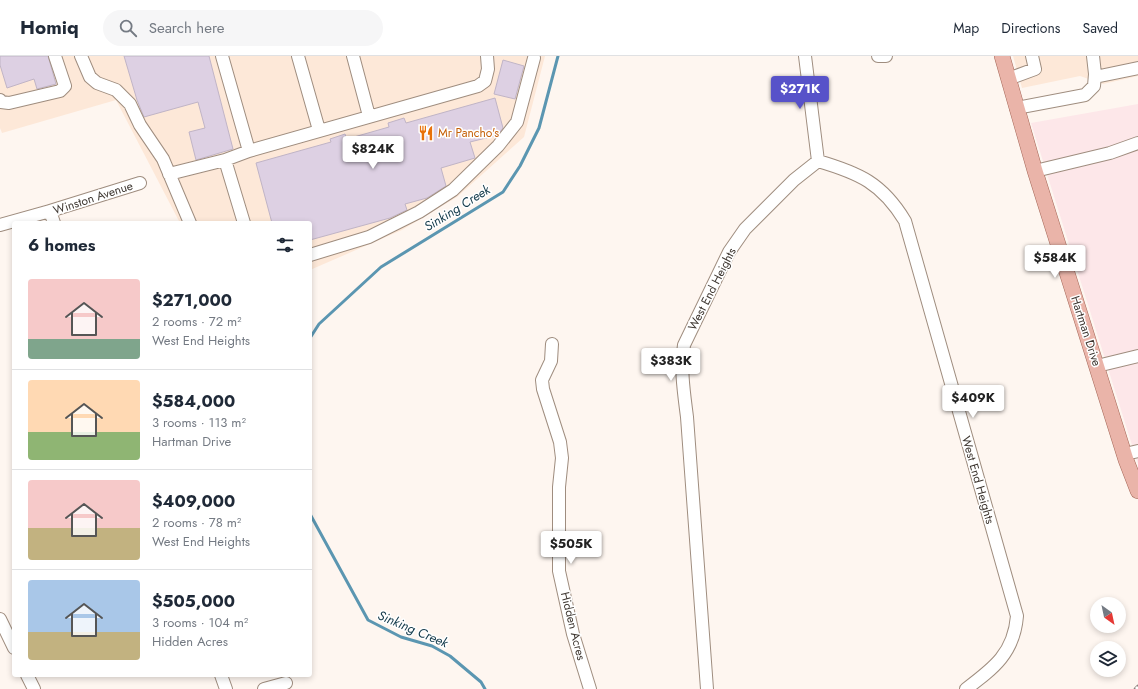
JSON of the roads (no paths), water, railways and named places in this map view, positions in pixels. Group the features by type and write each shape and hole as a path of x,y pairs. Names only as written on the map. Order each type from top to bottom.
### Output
{"main road":[{"name":"Hartman Drive","path":"1002,56 1035,171 1097,366 1131,452 1138,491"}],"street":[{"path":"0,100 0,102 9,103 60,91 66,86 54,56"},
{"path":"81,56 90,77 97,83 116,90 122,94 130,104 140,125 155,147 170,174 189,221"},
{"path":"222,56 249,151"},
{"path":"298,56 319,130"},
{"path":"353,56 369,116"},
{"path":"170,174 225,160 249,151 319,130 478,86 485,81 487,75 488,56"},
{"path":"312,254 369,237 419,212 453,190 498,146 518,122 532,56"},
{"path":"805,56 818,160"},
{"path":"878,56 886,56"},
{"path":"1008,78 1035,69 1032,56"},
{"path":"1016,108 1085,95 1094,86 1095,77 1093,56"},
{"path":"1095,77 1138,68"},
{"path":"1035,171 1110,153 1138,144"},
{"path":"225,160 243,221"},
{"name":"West End Heights","path":"707,689 687,417 683,382 682,361 684,345 729,252 745,229 794,180 818,160 837,166 864,178 894,202 905,221 1017,616 1016,633 997,664 966,689"},
{"name":"Winston Avenue","path":"14,221 140,183"},
{"path":"50,211 53,221"},
{"name":"Winston Avenue","path":"0,225 12,222"},
{"name":"Hidden Acres","path":"552,344 551,361 542,380 543,389 560,442 562,458 559,487 559,571 573,634 590,689"},
{"path":"1097,366 1138,356"},
{"path":"0,619 12,644"},
{"path":"28,677 34,689"},
{"path":"222,677 226,689"},
{"path":"264,689 286,683"}],"waterway":[{"name":"Sinking Creek","path":"312,335 319,324 381,267 503,192 520,166 539,128 558,56"},
{"name":"Sinking Creek","path":"312,518 368,620 401,637 432,646 450,656 481,682 485,689"}],"place":[{"name":"Mr Pancho's","path":"426,133"}]}
